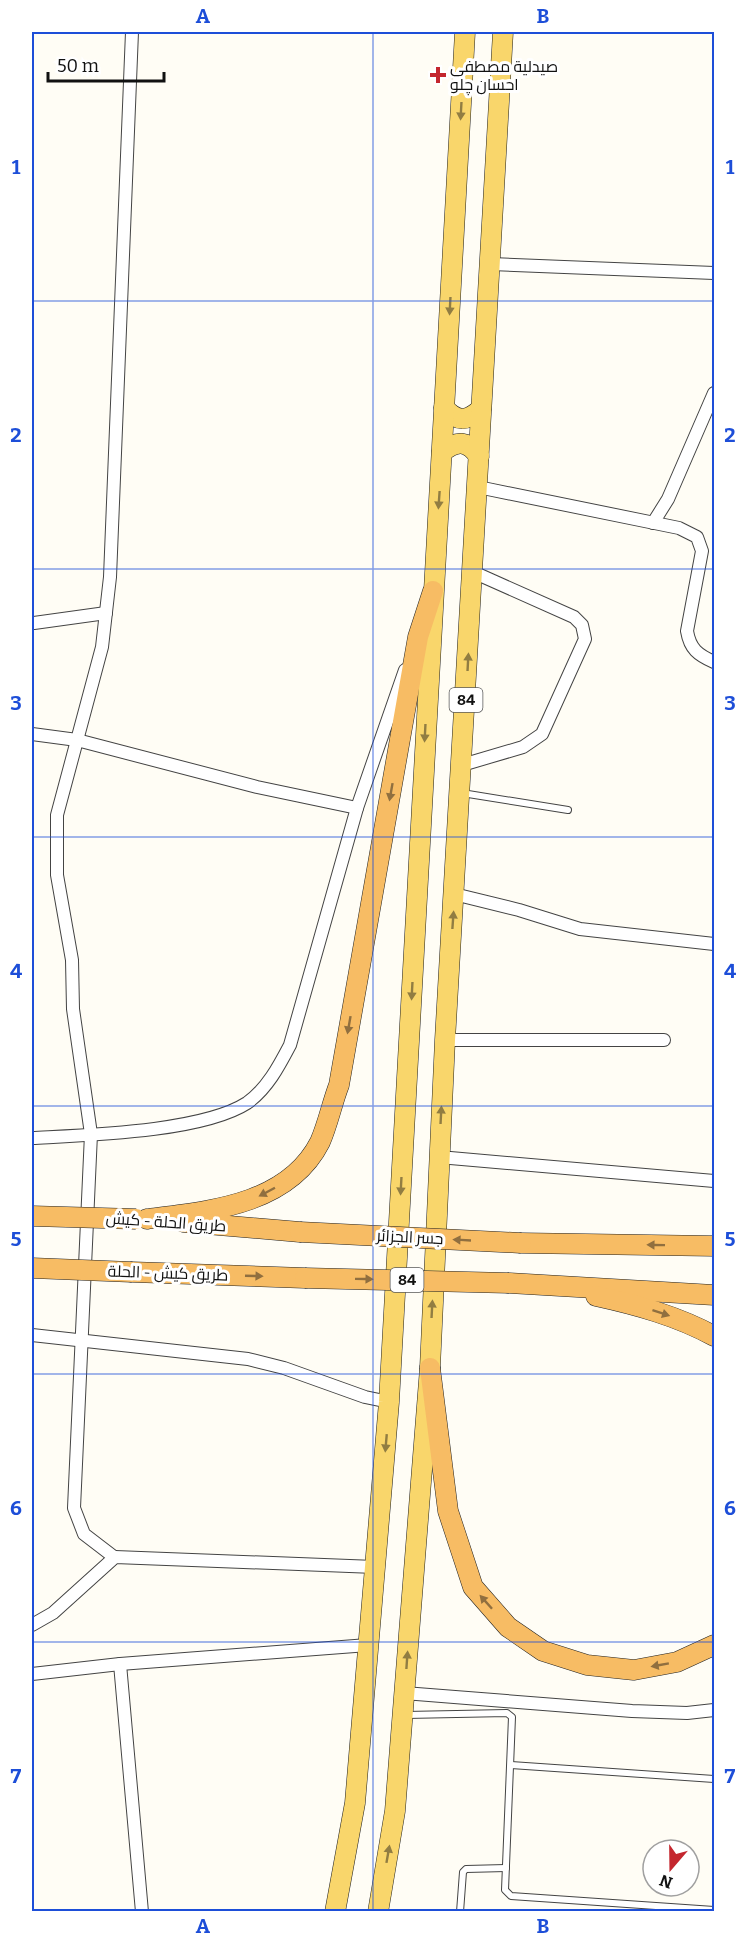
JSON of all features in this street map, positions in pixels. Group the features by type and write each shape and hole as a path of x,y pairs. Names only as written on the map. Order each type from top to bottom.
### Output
{"highway":[{"path":"142,1219 199,1213 264,1196 299,1172 320,1141 339,1085 418,637 433,591"},
{"name":"طريق الحلة - كيش","path":"32,1216 142,1219 300,1232"},
{"name":"جسر الجزائر","path":"300,1232 521,1243 714,1246"},
{"name":"طريق كيش - الحلة","path":"32,1268 543,1285"},
{"path":"543,1285 714,1295"},
{"path":"543,1285 638,1306 691,1323 714,1336"},
{"path":"430,1368 448,1511 472,1587 508,1627 543,1651 587,1665 634,1670 677,1662 714,1645"}],"main road":[{"path":"335,1911 355,1803 389,1402 465,32"},
{"name":"84","path":"430,1368 445,1040 503,32"},
{"path":"444,408 451,415 464,420 472,418 481,410"},
{"path":"442,452 452,444 460,442 472,448 478,456"},
{"path":"378,1911 395,1811 430,1368"}],"street":[{"path":"132,32 110,577 102,648 78,740 67,770 57,815 57,875 72,960 73,1009 90,1134 74,1508 84,1534 114,1557 375,1567"},
{"path":"491,264 714,273"},
{"path":"653,523 709,421 714,393"},
{"path":"478,487 679,528 697,537 702,551 687,631 689,643 699,656 714,662"},
{"path":"462,765 523,747 542,734 585,639 582,626 574,617 473,572"},
{"path":"34,623 106,613"},
{"path":"32,1138 207,1121 247,1102 272,1078 290,1045 304,1004 357,808 390,710 418,637"},
{"path":"32,734 78,740 257,788 357,808"},
{"path":"454,894 519,910 580,929 714,944"},
{"path":"445,1040 664,1040"},
{"path":"439,1157 714,1181"},
{"path":"32,1335 248,1359 284,1368 365,1397 389,1402"},
{"path":"32,1625 53,1613 114,1557"},
{"path":"32,1674 120,1664 368,1645"},
{"path":"120,1664 142,1911"},
{"path":"404,1693 632,1711 687,1713 714,1710"}],"lane":[{"path":"460,793 568,810"},
{"path":"402,1715 507,1713 514,1720 505,1890 511,1896 714,1911"},
{"path":"511,1765 714,1779"},
{"path":"460,1911 463,1872 466,1869 506,1868"}],"place":[{"name":"صيدلية مصطفى احسان چلو","path":"438,75"}]}
